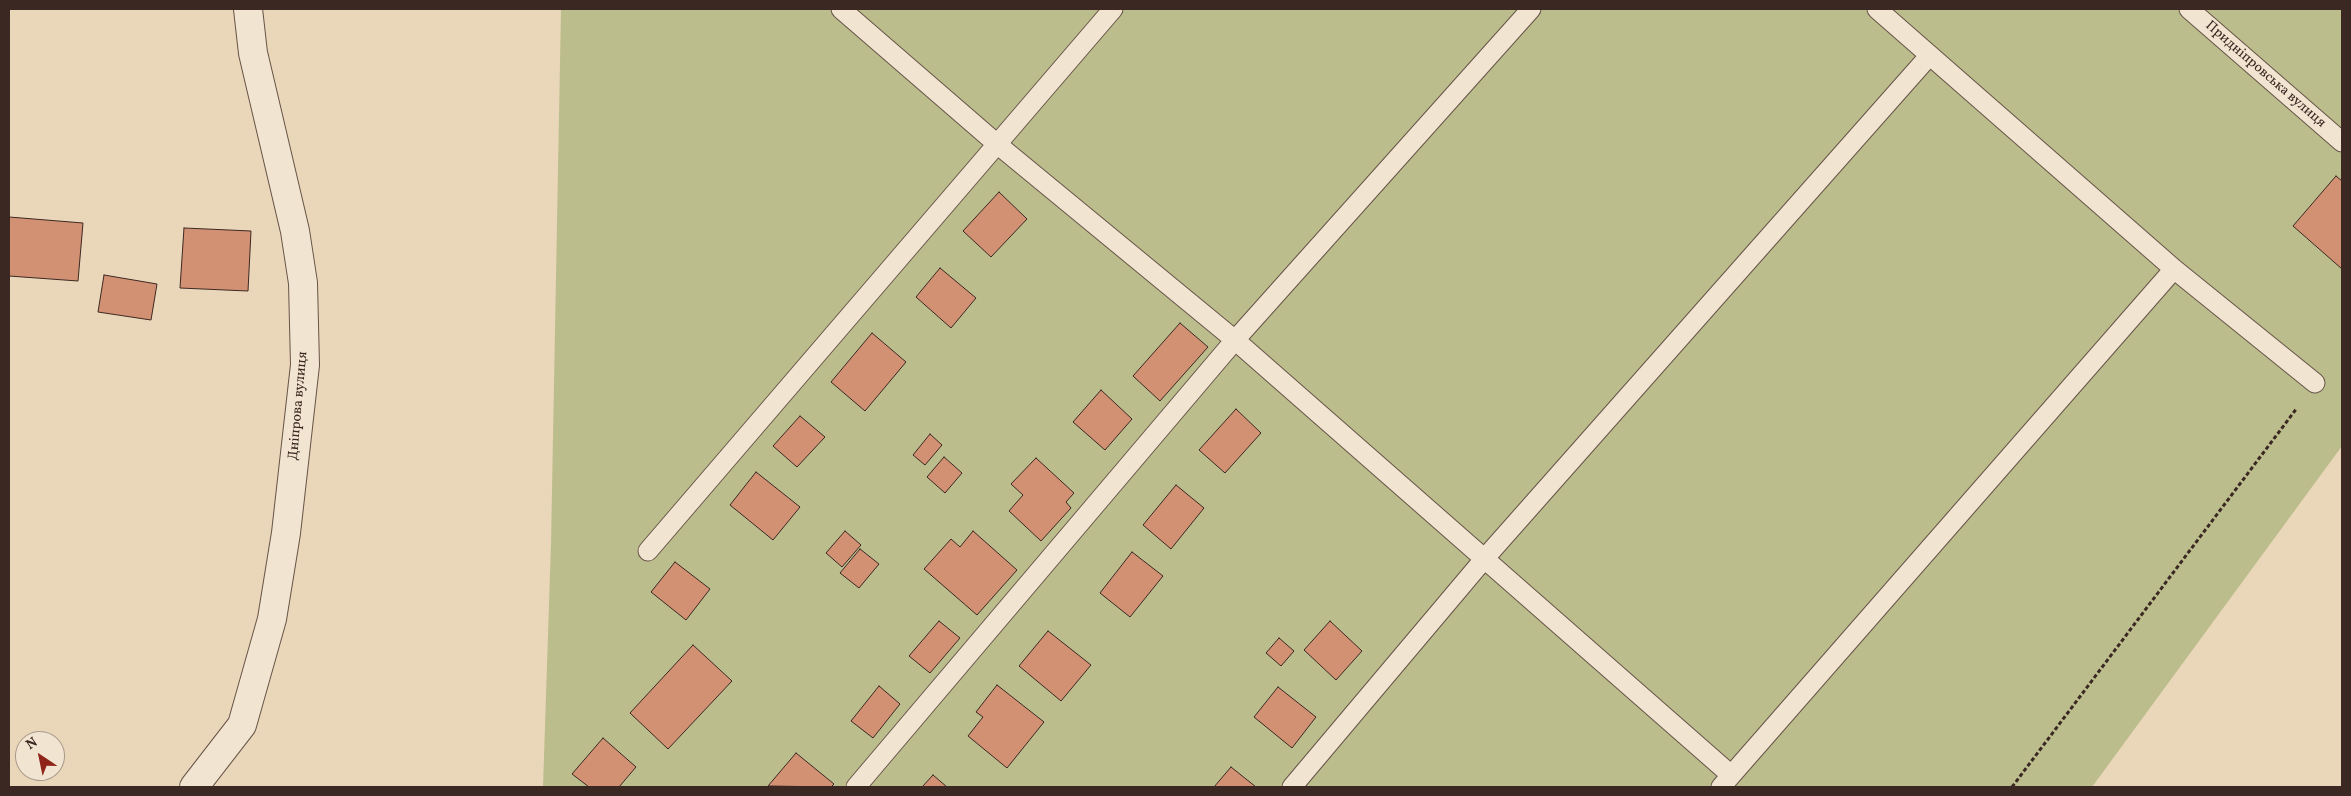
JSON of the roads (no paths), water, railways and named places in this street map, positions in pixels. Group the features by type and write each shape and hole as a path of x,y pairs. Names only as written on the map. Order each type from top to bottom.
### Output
{"street":[{"name":"Дніпрова вулиця","path":"194,787 242,725 272,619 286,533 305,365 303,283 295,231 253,53 248,9"}],"lane":[{"path":"841,9 997,144 1234,340 1485,558 1726,781 2174,269"},
{"path":"648,551 1113,9"},
{"path":"856,787 1234,340 1531,9"},
{"path":"1877,9 2174,269 2315,383"},
{"name":"Придніпровська вулиця","path":"2189,9 2342,142"},
{"path":"1292,787 1485,558 1930,55"}]}
